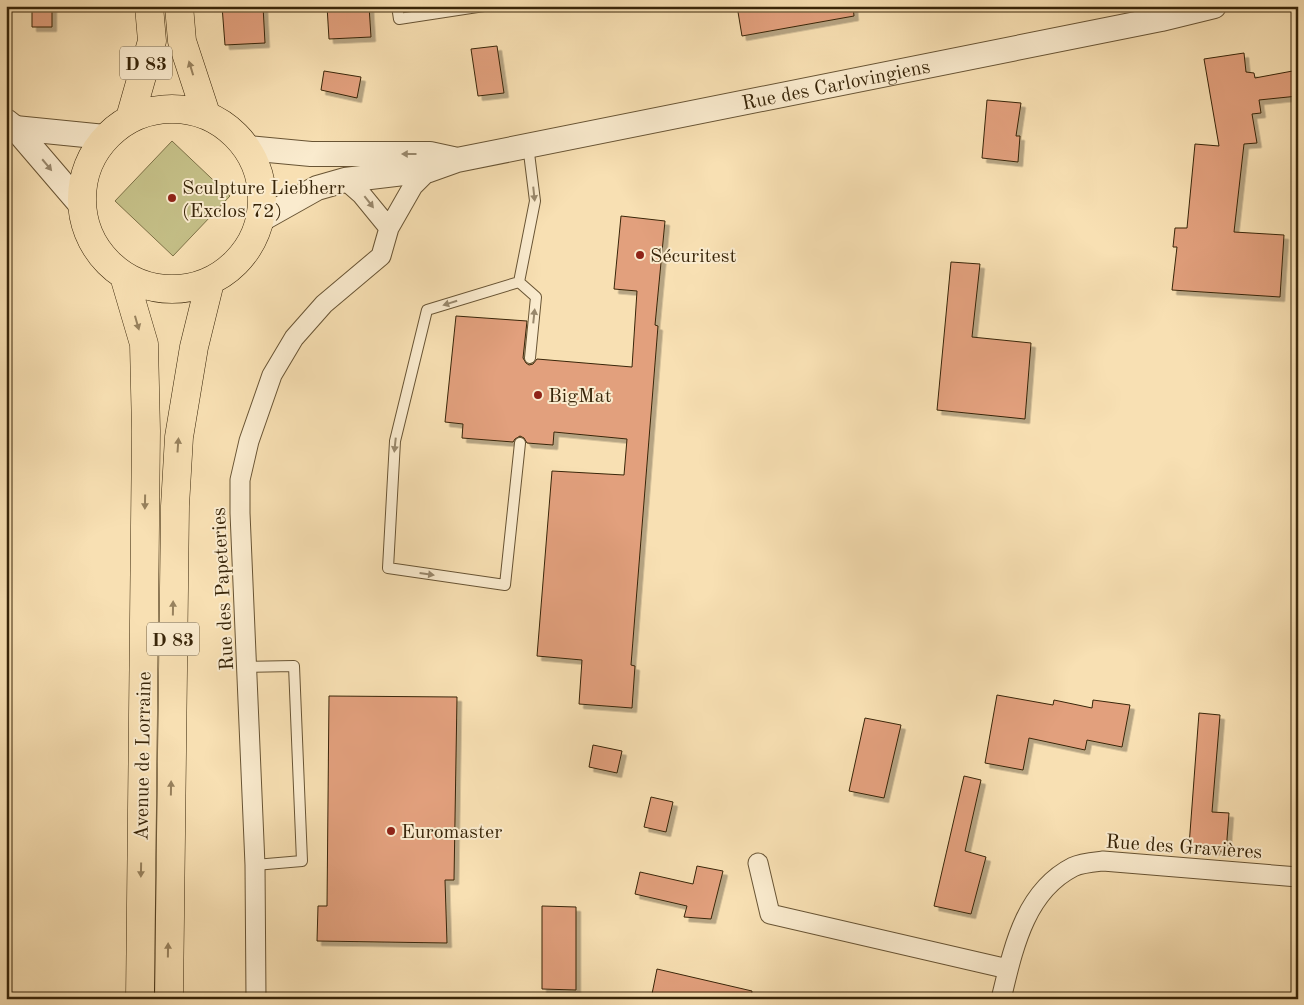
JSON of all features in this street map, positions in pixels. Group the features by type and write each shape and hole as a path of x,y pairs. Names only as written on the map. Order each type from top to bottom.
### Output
{"main road":[{"name":"D 83","path":"130,118 152,41 149,6"},
{"name":"D 83","path":"179,6 182,41 206,114"},
{"path":"180,108 206,114 229,128 248,148 258,170 263,195 260,220 250,245 233,267 210,282 181,290 151,288 124,276 102,257 87,233 81,205 85,172 91,157 105,137 130,118 155,109 180,108"},
{"name":"Avenue de Lorraine","path":"124,276 144,344 146,431 140,999"},
{"name":"Avenue de Lorraine","path":"168,999 175,496 179,437 194,347 210,282"}],"street":[{"name":"Rue des Carlovingiens","path":"260,220 317,188 345,180 429,170 457,160 528,145 1152,21 1214,6"},
{"path":"11,124 105,137"},
{"path":"11,124 81,205"},
{"name":"Rue des Carlovingiens","path":"248,148 310,154 430,154 457,160"},
{"name":"Rue des Papeteries","path":"256,999 255,865 240,480 249,441 272,375 294,338 324,304 381,256 389,228 414,186 429,170"},
{"path":"345,180 362,194 389,228"},
{"name":"Rue des Gravières","path":"1001,999 1008,968 1023,920 1043,888 1073,866 1103,860 1298,877"},
{"path":"758,863 770,914 1008,968"}],"lane":[{"path":"396,6 400,19 484,6"},
{"path":"519,282 535,201 528,145"},
{"path":"519,282 536,297 530,358"},
{"path":"519,282 427,310 395,441 388,568 505,585 520,443"},
{"path":"248,667 294,666 302,861 255,865"}],"shaded area":[{"path":"172,141 230,196 173,256 115,201"}],"building":[{"path":"32,6 52,6 52,27 32,27"},
{"path":"222,6 263,6 265,43 225,45"},
{"path":"327,6 369,6 371,37 329,39"},
{"path":"737,6 853,6 854,16 742,36"},
{"path":"497,46 504,93 478,96 471,49"},
{"path":"1244,53 1246,72 1254,73 1255,78 1298,70 1298,96 1259,100 1261,113 1252,114 1257,143 1244,144 1234,232 1284,235 1280,297 1172,290 1177,247 1173,247 1175,228 1187,228 1195,144 1219,146 1204,59"},
{"path":"324,71 361,77 357,98 321,90"},
{"path":"987,100 1021,103 1016,136 1020,136 1018,162 982,158"},
{"path":"621,216 665,221 655,325 658,326 631,665 635,666 632,708 579,704 582,660 537,656 552,471 624,475 627,439 554,432 553,445 527,443 520,436 513,442 462,438 463,424 445,422 456,316 527,321 523,358 529,365 533,364 537,359 632,367 637,291 614,289"},
{"path":"951,262 980,264 972,337 1031,343 1025,419 937,410"},
{"path":"997,695 1053,705 1054,700 1092,708 1093,700 1130,705 1122,747 1087,740 1085,750 1029,738 1023,770 985,763"},
{"name":"Euromaster","path":"329,696 457,697 454,880 445,880 447,943 317,941 318,906 327,906"},
{"path":"1199,713 1220,715 1212,812 1229,813 1226,852 1189,846"},
{"path":"865,718 901,725 884,798 849,791"},
{"path":"593,745 622,751 617,773 589,767"},
{"path":"964,776 981,780 965,851 986,857 971,914 934,906"},
{"path":"651,797 673,802 666,832 644,827"},
{"path":"697,866 723,871 711,919 684,917 687,906 635,894 640,872 693,884"},
{"path":"542,906 576,907 576,990 542,989"},
{"path":"657,969 752,991 751,999 651,999"}],"place":[{"name":"Sculpture Liebherr (Exclos 72)","path":"172,198"},
{"name":"Sécuritest","path":"640,255"},
{"name":"BigMat","path":"538,395"},
{"name":"Euromaster","path":"391,831"}]}
